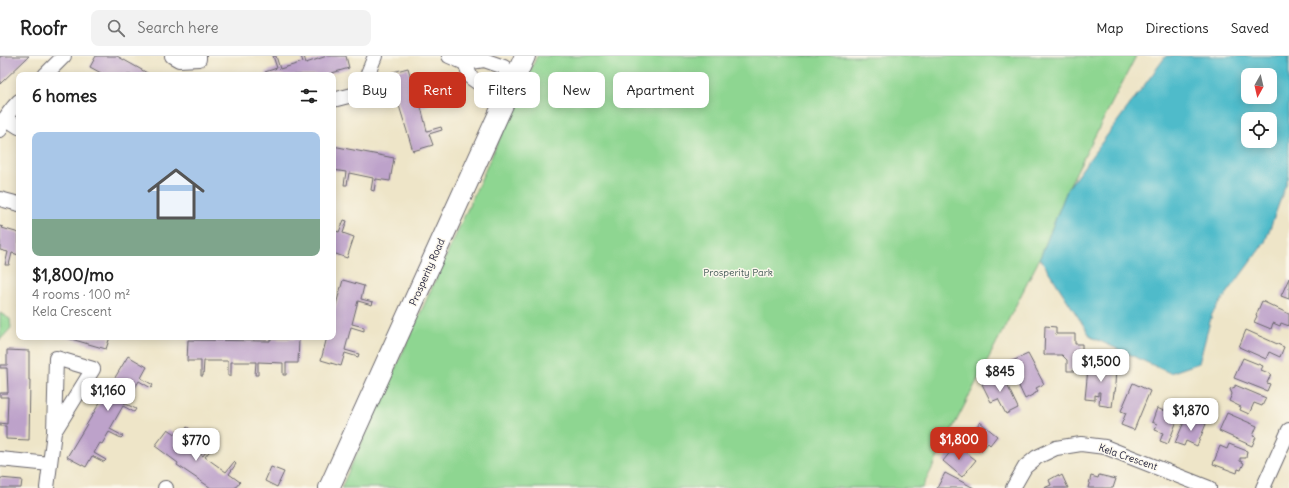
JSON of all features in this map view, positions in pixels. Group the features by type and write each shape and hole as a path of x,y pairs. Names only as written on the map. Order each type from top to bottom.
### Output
{"street":[{"path":"48,72 64,56"},
{"path":"172,56 179,60 199,58 199,56"},
{"path":"336,99 360,94 375,56"},
{"path":"448,56 465,63 484,60 504,67 506,72"},
{"name":"Prosperity Road","path":"518,72 525,56"},
{"path":"465,63 471,78 474,80"},
{"path":"16,104 10,110 3,124 16,126"},
{"name":"Prosperity Road","path":"329,488 501,108"},
{"path":"0,199 16,203"},
{"path":"47,488 54,432 56,358 93,369 54,432"},
{"path":"1263,488 1289,430"},
{"name":"Kela Crescent","path":"1013,488 1025,467 1037,457 1056,448 1081,444 1105,447 1209,488"},
{"path":"0,459 50,464"}],"green space":[{"name":"Prosperity Park","path":"537,56 1136,56 1068,188 1040,258 922,488 341,488 513,108 540,108 540,72 530,72"},
{"path":"0,313 10,319 11,328 0,340"}],"water":[{"path":"1166,56 1289,56 1289,176 1265,242 1212,314 1199,363 1170,373 1091,337 1040,258 1068,188"}],"building":[{"path":"0,56 29,56 0,84"},
{"path":"96,56 117,56 145,72 99,72 90,67"},
{"path":"273,56 276,56 280,69 303,62 301,56 304,56 306,63 327,56 346,56 349,68 335,72 265,72 277,68"},
{"path":"408,68 409,108 421,108 427,131 441,127 442,130 429,134 433,145 413,151 400,108 401,108 401,72 393,72"},
{"path":"336,147 394,158 390,181 376,179 374,191 371,190 373,178 349,173 347,185 344,185 346,172 336,170"},
{"path":"344,220 347,221 343,233 354,237 347,258 336,254 336,231 339,232"},
{"path":"0,226 16,232 16,254 12,253 9,265 5,265 8,252 0,250"},
{"path":"1289,278 1289,299 1281,296"},
{"path":"343,280 364,286 361,299 373,302 372,305 358,301 352,324 364,327 364,331 351,327 345,350 359,354 358,357 345,353 341,366 321,360 326,340 336,340 336,304"},
{"path":"1262,301 1289,314 1289,326 1281,323 1280,326 1273,323 1271,329 1254,322"},
{"path":"1045,326 1056,327 1056,334 1075,334 1075,344 1082,344 1082,371 1067,371 1067,360 1062,355 1044,355"},
{"path":"1246,330 1284,347 1280,357 1269,352 1266,359 1239,347"},
{"path":"74,340 109,340 106,349"},
{"path":"188,340 299,340 298,363 286,363 286,375 283,375 283,363 258,362 258,375 255,375 256,362 231,362 231,376 228,376 228,361 204,361 203,376 201,376 201,361 187,361"},
{"path":"7,350 29,351 29,440 6,439 6,426 0,426 0,423 7,424 8,397 0,397 0,393 8,393 7,368 0,368 0,365 7,365"},
{"path":"1028,354 1044,384 1036,388 1038,391 1036,393 1025,399 1008,363"},
{"path":"128,356 147,367 141,378 153,385 151,388 139,381 132,393 130,392 124,403 136,409 134,412 123,406 110,429 123,436 121,438 109,432 102,444 100,443 94,453 106,460 104,462 92,456 86,467 67,457"},
{"path":"1089,358 1101,359 1099,372 1107,373 1107,367 1116,368 1116,385 1112,407 1099,405 1100,392 1098,392 1098,396 1095,395 1095,400 1085,399"},
{"path":"1243,358 1263,366 1261,370 1271,374 1267,383 1270,384 1267,391 1234,378"},
{"path":"1002,374 1018,408 1006,414 998,399 991,402 982,384"},
{"path":"1133,383 1150,391 1134,430 1121,425 1126,413 1121,411"},
{"path":"1235,385 1266,398 1262,406 1254,403 1249,414 1240,410 1241,407 1229,401 1232,394 1230,389 1235,387"},
{"path":"1165,407 1180,413 1168,444 1160,441 1163,433 1155,430 1157,424 1152,422 1157,408 1164,411"},
{"path":"1227,413 1257,426 1253,436 1256,437 1252,446 1219,431"},
{"path":"1187,415 1206,424 1197,446 1186,441 1184,446 1175,443"},
{"path":"980,422 997,436 990,445 988,443 980,452 966,441"},
{"path":"187,427 190,429 182,440 203,456 210,446 212,448 205,457 226,472 234,462 236,464 229,474 240,482 235,488 211,488 177,465 178,463 155,446 168,429 180,437"},
{"path":"1229,444 1247,451 1246,458 1240,458 1240,461 1244,463 1241,470 1238,469 1237,473 1213,464 1220,446 1227,449"},
{"path":"956,445 976,460 962,477 943,461"},
{"path":"271,467 284,472 277,487 265,481"},
{"path":"945,473 974,488 937,488"},
{"path":"1058,475 1059,477 1062,475 1068,488 1044,488 1051,485 1049,480"},
{"path":"1099,475 1116,479 1113,488 1088,488 1091,476 1098,478"},
{"path":"0,478 22,480 21,488 0,488"}]}
